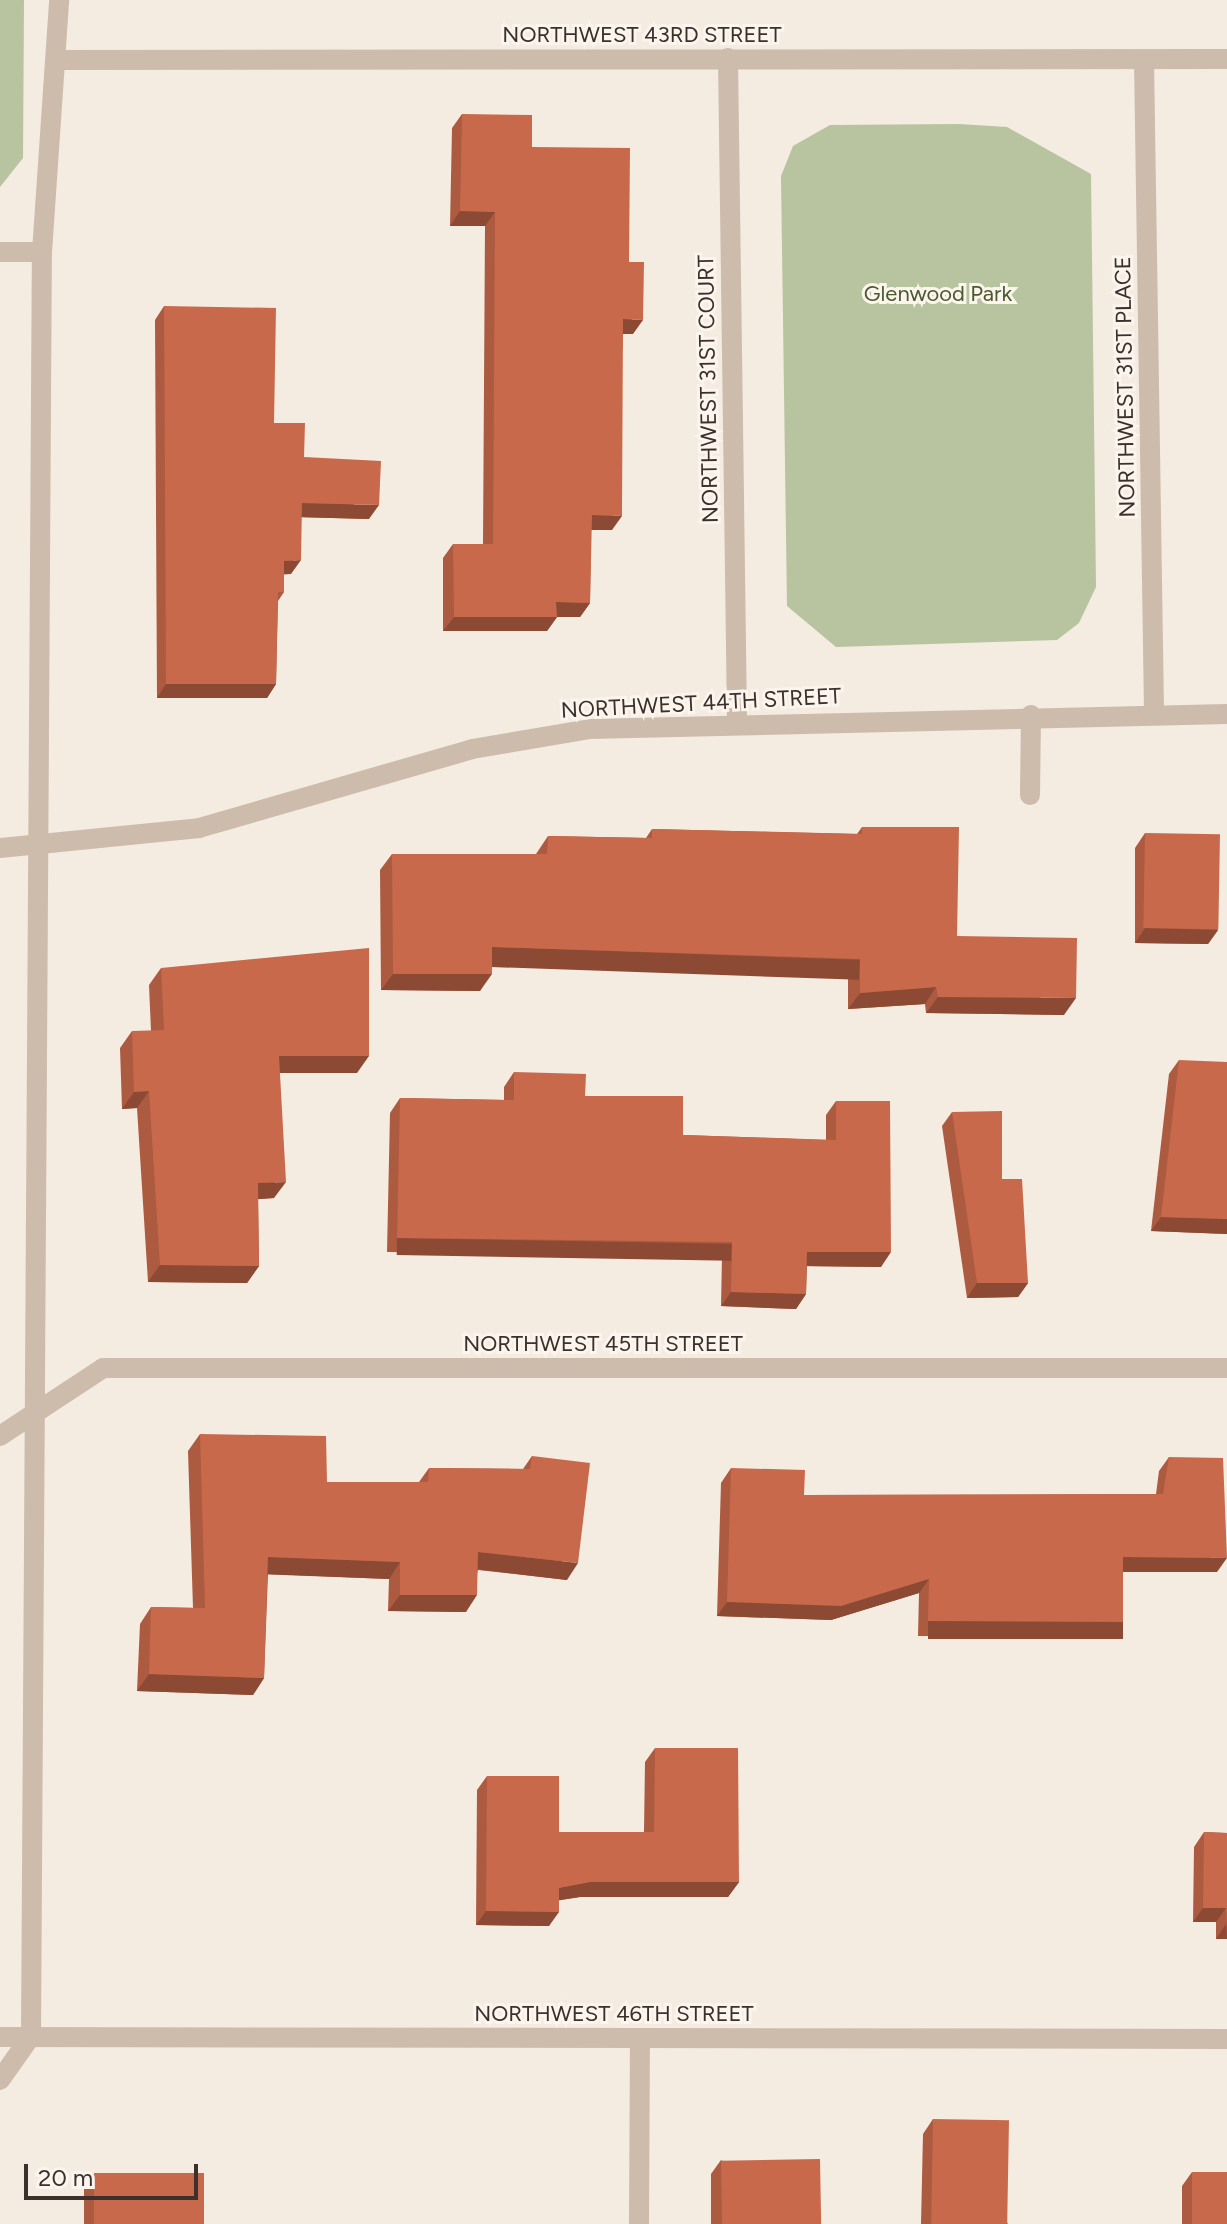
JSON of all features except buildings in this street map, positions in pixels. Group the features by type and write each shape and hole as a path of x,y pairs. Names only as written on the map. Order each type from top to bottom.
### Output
{"street":[{"path":"0,2080 31,2036 42,252 58,60 59,0"},
{"name":"NORTHWEST 31ST COURT","path":"728,58 737,720"},
{"name":"NORTHWEST 43RD STREET","path":"58,60 1227,59"},
{"name":"NORTHWEST 31ST PLACE","path":"1144,60 1154,714"},
{"path":"0,252 42,252"},
{"name":"NORTHWEST 44TH STREET","path":"0,848 39,849 199,828 472,749 590,729 737,720 1227,714"},
{"path":"1030,795 1031,715"},
{"name":"NORTHWEST 45TH STREET","path":"0,1436 36,1419 103,1368 1227,1368"},
{"name":"NORTHWEST 46TH STREET","path":"0,2037 1227,2039"},
{"path":"639,2224 640,2038"}],"green space":[{"path":"0,0 24,0 23,158 0,187"},
{"name":"Glenwood Park","path":"959,124 1007,127 1091,174 1096,587 1079,623 1057,640 836,647 787,606 781,176 793,146 830,125"}]}
